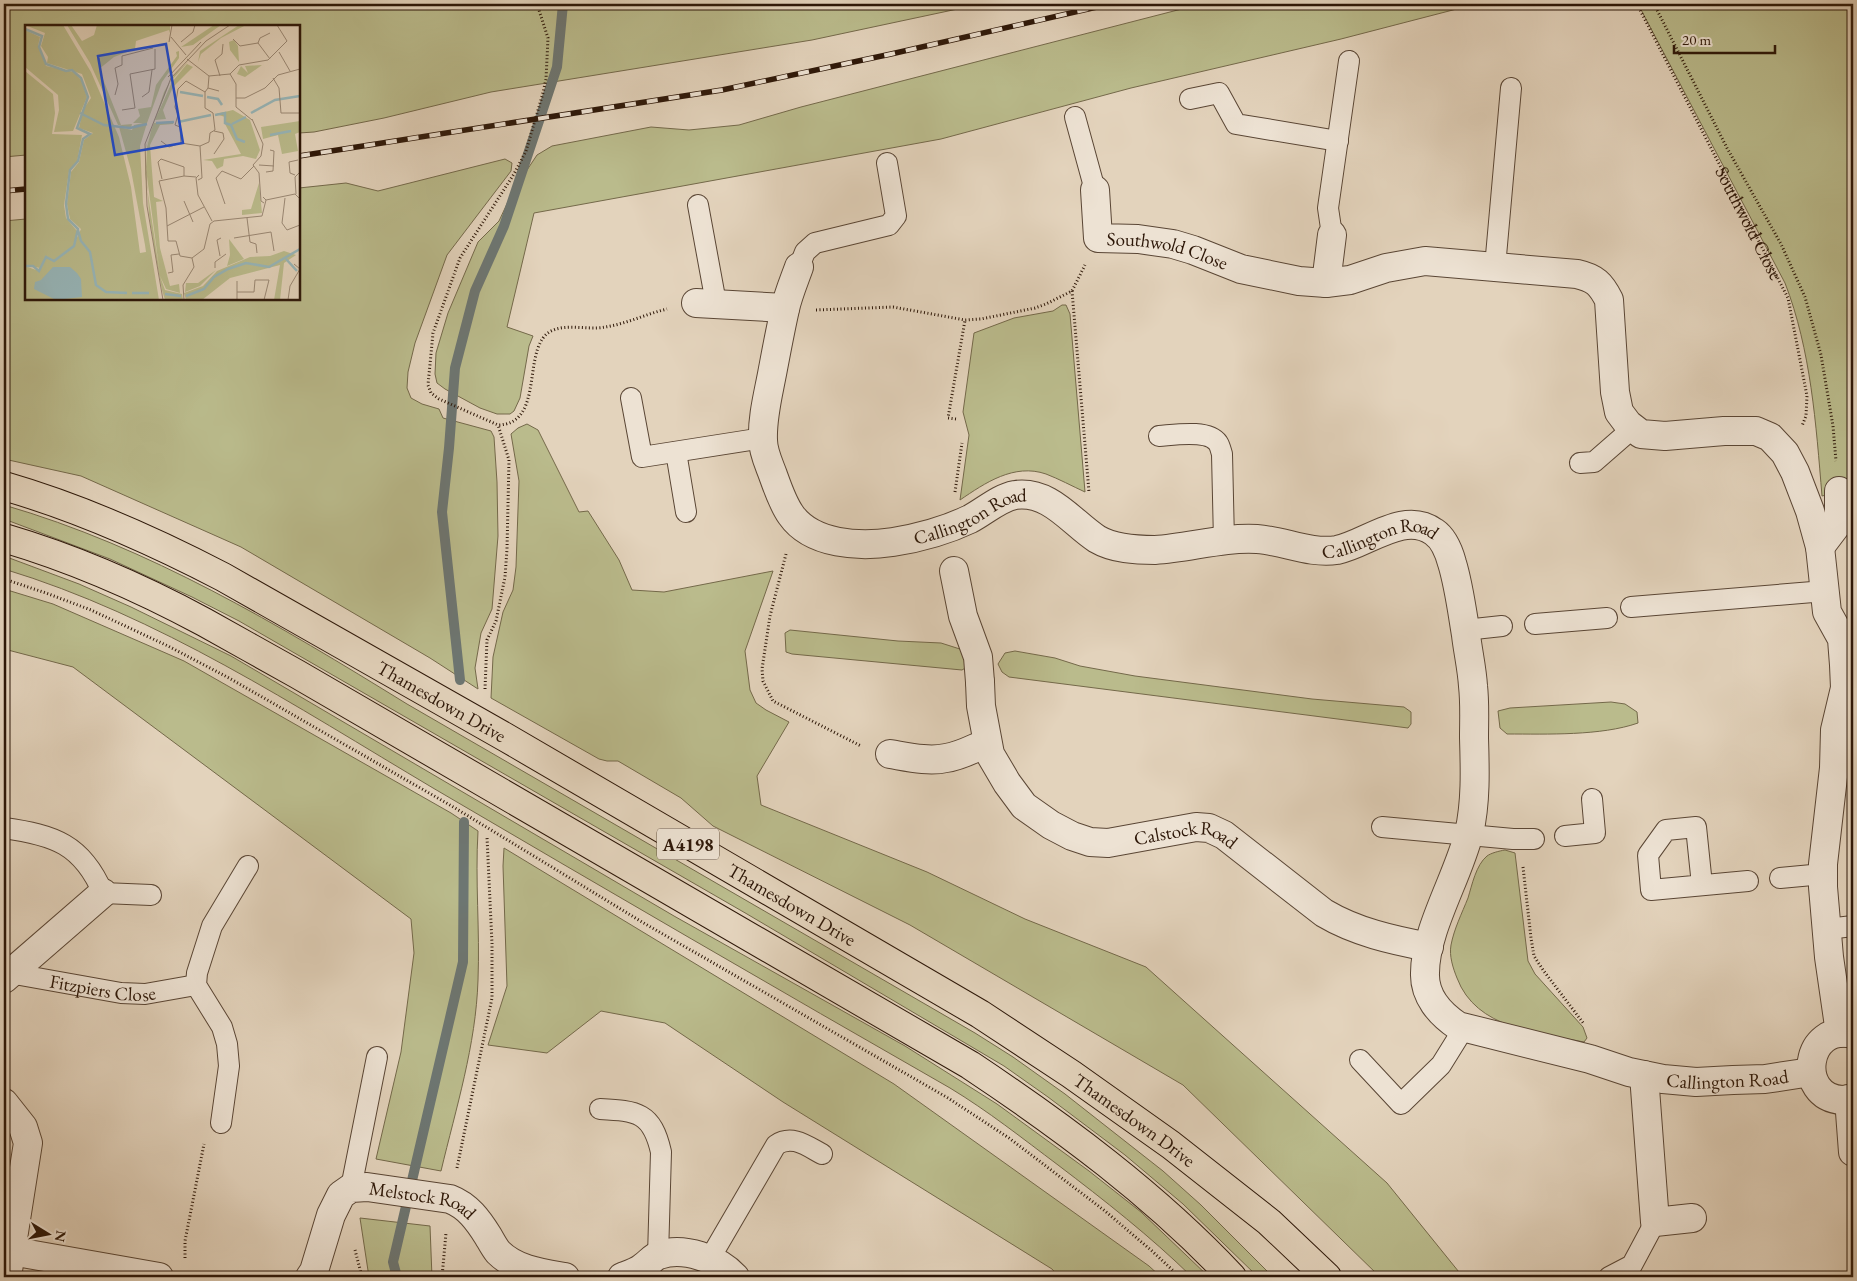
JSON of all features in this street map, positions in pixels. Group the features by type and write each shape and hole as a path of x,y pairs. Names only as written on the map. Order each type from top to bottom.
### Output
{"main road":[{"name":"Thamesdown Drive","path":"4,486 67,506 103,520 223,577 504,737 980,1014 1071,1074 1171,1145 1242,1200 1327,1277"},
{"name":"A4198","path":"4,538 58,556 204,622 893,1019 961,1060 1047,1118 1181,1226 1232,1277"},
{"path":"1280,1234 1303,1277"}],"street":[{"name":"Southwold Close","path":"1095,190 1098,238 1138,239 1173,244 1193,250 1241,270 1299,281 1326,283 1350,280 1386,268 1425,261 1577,274 1595,280 1603,288 1609,300 1615,392 1619,412 1633,428"},
{"path":"1326,283 1332,235"},
{"name":"Callington Road","path":"798,268 785,308 767,400 763,438 764,450 779,492 789,513 799,525 813,534 830,540 874,544 894,542 950,527 973,518 1012,495 1023,495 1047,501 1093,536 1112,546 1133,549 1155,550 1256,539 1298,549 1324,551 1341,549 1395,527 1406,525 1430,529 1437,534 1446,547 1452,562 1473,686 1473,809 1461,861 1432,934 1424,976 1427,990 1443,1016 1464,1028 1590,1059 1644,1076 1663,1079 1696,1082 1765,1079 1811,1072"},
{"path":"706,303 785,308"},
{"path":"1633,428 1641,434 1665,436 1724,431 1756,431 1770,437 1785,453 1795,472 1810,511 1820,547 1827,612 1842,639 1844,665 1845,688 1835,730 1844,752 1834,768 1823,874 1827,929 1847,1033"},
{"path":"1820,547 1839,522 1839,491"},
{"name":"Calstock Road","path":"954,571 962,616 978,657 981,706 990,754 1007,783 1024,806 1051,825 1072,836 1090,842 1108,843 1196,827 1209,828 1224,835 1324,913 1337,921 1378,936 1429,947"},
{"path":"890,754 945,759 988,743"},
{"name":"Fitzpiers Close","path":"6,976 102,893"},
{"name":"Callington Road","path":"1847,1033 1830,1036 1821,1042 1814,1050 1811,1060 1811,1072 1814,1082 1821,1091 1831,1097 1842,1100 1851,1099 1853,1152"},
{"name":"Callington Road","path":"1644,1076 1655,1222"},
{"path":"4,1103 23,1126 28,1143 7,1250 7,1277"},
{"name":"Melstock Road","path":"310,1277 314,1271 330,1215 341,1195 351,1188 367,1187 441,1198 462,1204 475,1217 497,1251 511,1262 529,1271 565,1277"},
{"path":"1655,1222 1692,1218"},
{"path":"7,1250 159,1277"},
{"path":"622,1277 644,1266 658,1256 674,1252 693,1254 709,1260 731,1272 735,1277"}],"lane":[{"path":"1332,235 1328,208 1349,61"},
{"path":"1495,267 1511,88"},
{"path":"1190,98 1219,93 1236,124 1338,141"},
{"name":"Southwold Close","path":"1075,117 1095,190"},
{"name":"Callington Road","path":"798,268 805,252 815,243 889,226 896,216 887,163"},
{"path":"698,205 706,303"},
{"path":"631,398 642,457 763,438"},
{"path":"1580,463 1594,462 1633,428"},
{"path":"1159,436 1193,434 1208,436 1218,442 1222,454 1224,541"},
{"path":"676,452 686,512"},
{"path":"1631,607 1825,591"},
{"path":"1535,624 1606,618"},
{"path":"1465,630 1502,626"},
{"path":"1565,836 1594,833 1592,799"},
{"path":"4,828 53,839 68,846 91,870 102,893 151,895"},
{"path":"1382,828 1527,839"},
{"path":"221,1123 229,1066 227,1044 222,1027 196,985 199,968 212,926 248,866"},
{"path":"1780,878 1823,874"},
{"path":"1702,885 1748,881"},
{"path":"1827,929 1853,926"},
{"name":"Fitzpiers Close","path":"6,976 121,993 145,994 196,985"},
{"path":"1360,1060 1401,1104 1441,1065 1464,1028"},
{"path":"351,1188 377,1057"},
{"path":"600,1108 628,1111 642,1116 651,1125 658,1138 662,1152 658,1256"},
{"path":"709,1260 776,1145 788,1140 802,1143 822,1154"},
{"path":"1609,1277 1632,1265 1655,1222"}],"path":[{"path":"536,4 548,38 546,78 543,93 526,151 514,174 460,258 433,333 428,385 431,393 439,399 498,425 507,425 516,421 522,412 531,387 539,347 543,338 548,333 566,328 604,328 648,314 706,303"},
{"name":"Southwold Close","path":"1637,4 1788,298 1807,396 1807,408 1801,427 1777,445"},
{"path":"1654,4 1727,148 1781,244 1805,297 1821,355 1832,426 1839,491"},
{"path":"1093,536 1072,291 1098,238"},
{"path":"785,308 819,310 893,307 965,320 981,319 1035,308 1072,291"},
{"path":"956,419 948,418 965,320"},
{"path":"485,695 487,640 496,621 505,577 507,549 509,460 498,425"},
{"path":"950,527 962,443"},
{"path":"795,520 770,616 762,669 763,681 773,700 860,746 890,754"},
{"path":"4,579 100,614 168,646 229,678 455,808 651,927 948,1098 1009,1138 1098,1206 1180,1277"},
{"path":"442,1277 441,1198 491,1006 492,944 487,837"},
{"path":"1527,839 1531,938 1534,956 1589,1031"},
{"path":"185,1259 185,1241 205,1135 221,1123"}],"green space":[{"path":"4,4 981,4 812,40 491,92 384,118 314,132 300,133 300,25 25,25 25,155 4,157"},
{"path":"1201,4 1476,4 1341,39 1131,88 941,139 534,213 507,327 533,336 529,346 520,398 514,411 510,414 497,414 480,408 437,383 435,374 436,353 448,313 478,242 499,221 513,191 537,155 552,146 651,127 689,130 739,125 801,107"},
{"path":"1638,4 1853,4 1853,513 1852,489 1822,496 1815,415 1807,361 1794,308 1785,283"},
{"path":"505,159 512,163 511,171 447,255 415,343 408,372 407,388 411,398 422,404 439,409 443,418 491,431 494,437 498,536 492,609 481,633 475,668 478,689 430,658 241,547 81,476 4,459 4,221 25,219 25,300 300,300 300,188 346,183 378,191"},
{"path":"1062,305 1066,305 1070,314 1085,492 1046,474 1023,471 1000,476 960,500 969,435 963,412 974,333 1014,318 1053,311"},
{"path":"527,424 538,430 579,512 588,511 619,560 632,590 664,592 773,571 745,651 750,690 756,703 789,722 757,776 761,805 927,872 1025,919 1146,967 1387,1183 1463,1277 1380,1277 1183,1085 910,925 713,826 681,798 618,761 599,759 491,698 493,657 503,612 513,590 516,567 519,481 511,434"},
{"path":"4,505 58,522 110,543 161,566 261,617 407,704 975,1033 1065,1094 1163,1171 1201,1205 1273,1277 1258,1277 1183,1204 1125,1155 1004,1066 747,914 239,621 110,559 4,519"},
{"path":"4,556 79,584 231,656 674,916 905,1046 997,1104 1089,1171 1141,1212 1209,1277 1192,1277 1143,1233 1092,1192 1005,1125 950,1088 225,665 117,612 61,589 4,569"},
{"path":"4,589 53,604 184,661 451,813 478,831 478,980 476,1004 464,1076 441,1171 376,1159 401,1052 414,953 411,919 73,667 4,649"},
{"path":"790,630 898,641 941,643 963,650 967,667 962,670 792,654 786,652 785,633"},
{"path":"1015,651 1135,676 1312,699 1404,707 1411,712 1411,724 1408,728 1009,677 1002,672 998,664 1005,653"},
{"path":"1611,702 1625,704 1637,712 1638,723 1608,730 1574,733 1507,734 1500,728 1498,711 1510,708"},
{"path":"504,848 894,1084 1149,1266 1161,1277 1059,1277 1052,1269 783,1102 665,1023 601,1011 547,1053 488,1045 507,986"},
{"path":"1505,850 1515,853 1528,961 1535,974 1583,1027 1587,1038 1584,1042 1510,1026 1493,1018 1478,1008 1466,995 1457,978 1451,958 1451,945 1475,876 1487,856"},
{"path":"360,1218 430,1226 432,1277 369,1277"}],"waterway":[{"path":"460,680 442,512 455,368 475,291 504,226 557,67 563,4"},
{"path":"397,1277 393,1262 463,962 464,822"}],"railway":[{"path":"300,156 722,90 1110,4"},
{"path":"4,191 25,189"}]}
